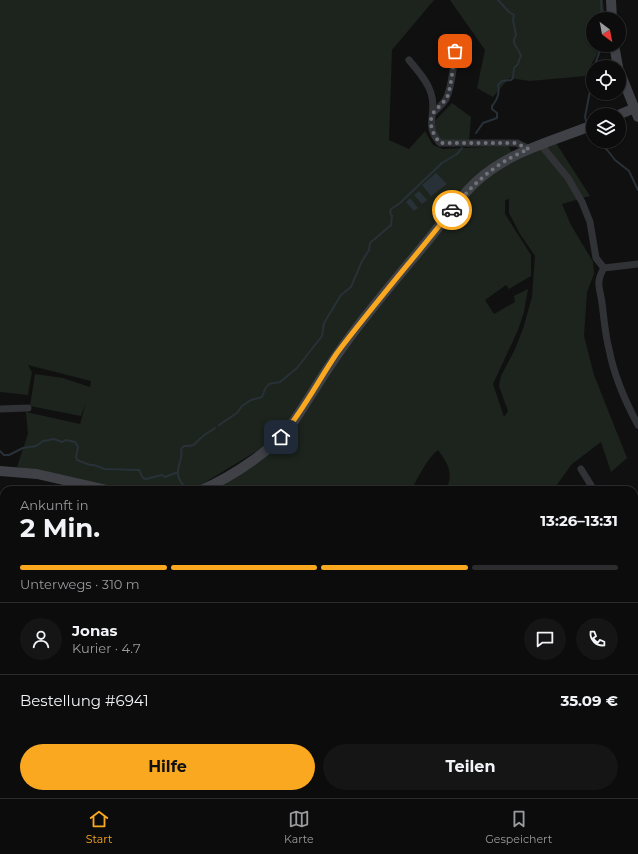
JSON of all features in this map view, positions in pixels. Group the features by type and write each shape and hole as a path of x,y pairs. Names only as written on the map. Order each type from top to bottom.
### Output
{"main road":[{"path":"611,0 612,12"},
{"path":"626,88 636,113 626,114"},
{"path":"209,486 235,472 266,450 281,437 294,422 336,355 378,300 462,197 477,181 498,165 518,153 586,128"},
{"path":"0,470 36,474 89,486"}],"street":[{"path":"433,113 445,101 448,94 455,55 455,44"},
{"path":"408,60 428,85 433,102 431,127 434,135 440,143 516,143 529,149"},
{"path":"541,145 568,178 582,202 590,222 596,258 604,268"},
{"path":"638,264 604,268 598,277 608,348 616,377 627,404 638,425"},
{"path":"0,409 28,408"},
{"path":"581,469 592,486"}],"shaded area":[{"path":"0,0 434,0 392,50 389,140 409,149 425,131 433,145 443,149 508,146 512,152 491,165 286,424 262,448 199,486 108,486 17,467 28,434 26,412 80,424 86,402 81,416 30,406 35,374 63,378 90,387 91,381 28,365 32,372 28,395 0,392"},
{"path":"450,0 603,0 604,12 586,12 586,52 598,52 594,60 586,60 585,76 530,81 509,78 493,97 477,88 485,50"},
{"path":"452,103 471,117 469,141 442,141 436,135 434,122"},
{"path":"556,143 590,196 562,204 571,225 593,262 594,274 587,292 584,336 594,375 627,458 611,472 601,442 572,464 556,486 447,486 450,479 449,469 438,450 426,463 413,486 215,486 282,439 339,355 461,204 475,188 491,174 508,162","holes":["509,199 509,213 520,234 535,256 532,297 523,329 515,349 501,376 499,386 508,411 504,417 493,384 518,330 524,312 528,289 514,296 515,302 494,314 485,300 506,285 509,289 531,276 531,255 505,214 505,200"]},
{"path":"436,173 447,184 431,196 422,185"},
{"path":"419,191 427,200 422,204 414,195"},
{"path":"410,198 418,208 414,211 406,202"}],"waterway":[{"path":"476,133 483,123 497,118 497,113 492,109 492,106 498,96 498,85 502,81 511,80 513,78 514,68 518,64 521,56 514,43 514,38 516,35 513,20 514,15 509,12 498,0"},
{"path":"601,0 602,12"},
{"path":"597,60 599,52"},
{"path":"587,108 588,100"},
{"path":"586,112 586,120"},
{"path":"219,425 237,413 242,406 251,400 262,397 269,384 280,382 297,368 322,336 324,323 341,295 351,287 362,261 369,250 370,243 391,225 391,209 400,203 442,163 457,154 462,148"},
{"path":"605,148 615,160 629,171 638,190"},
{"path":"184,486 178,475 178,469 182,456 181,449 184,446 191,446 215,428"},
{"path":"0,451 4,455 9,455 23,448 36,446 43,441 54,439 62,442 66,440 75,442 78,447 76,457 77,460 90,465 105,469 139,470 143,478 146,479 162,475 165,477 178,472"}],"way so far":[{"path":"452,210 477,181 498,165 518,153 529,149 516,143 440,143 434,135 431,127 433,113 445,101 448,94 455,51"}],"route":[{"path":"281,437 294,422 336,355 378,300 452,210"}]}
